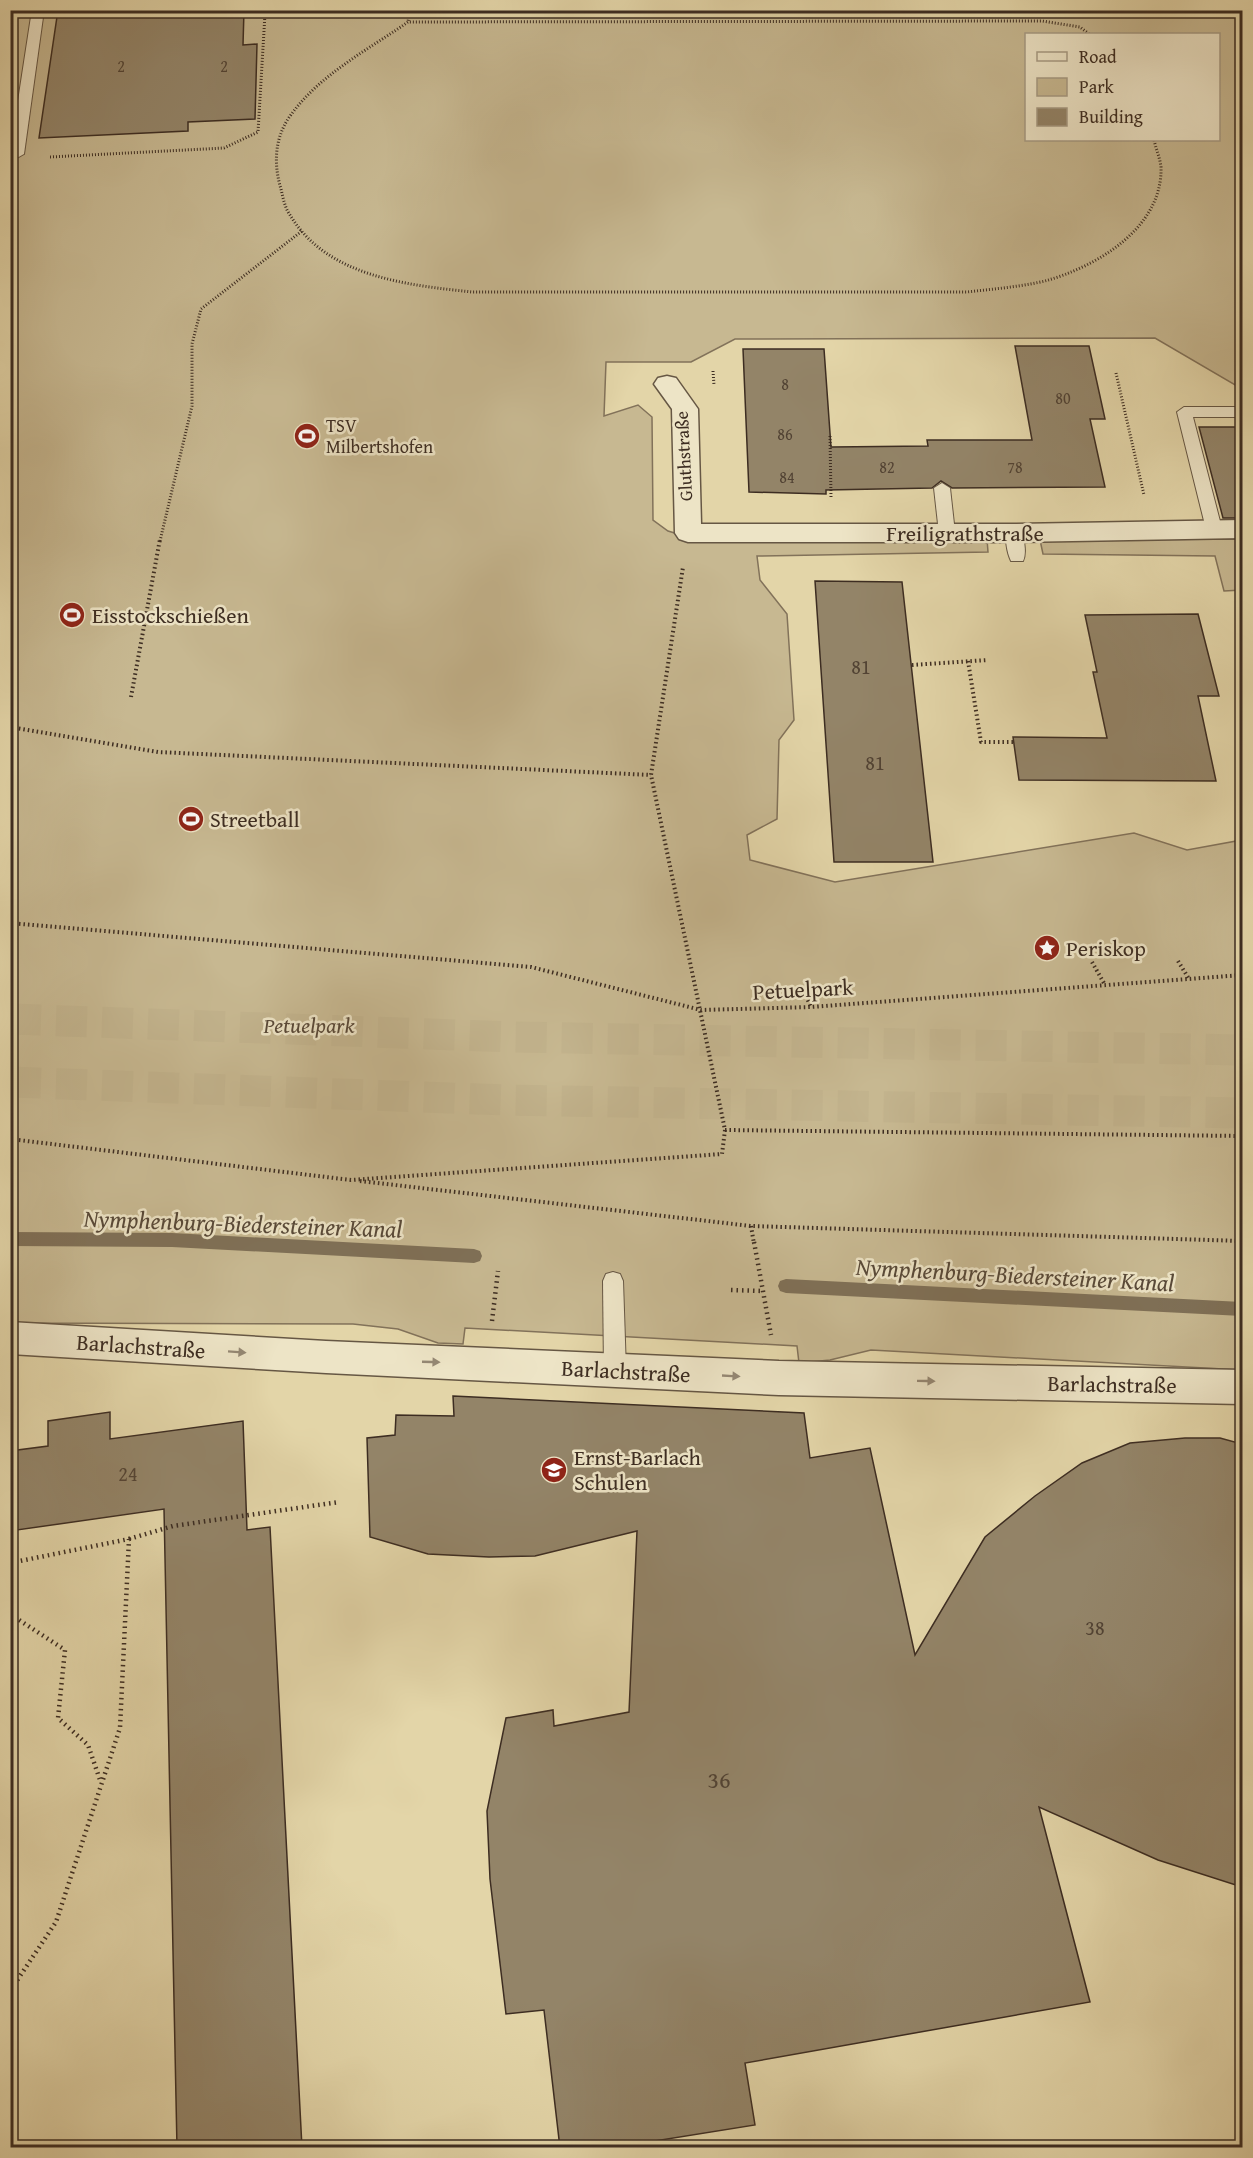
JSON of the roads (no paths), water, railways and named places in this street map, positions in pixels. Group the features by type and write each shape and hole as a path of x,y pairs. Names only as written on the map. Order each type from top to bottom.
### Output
{"street":[{"name":"Gluthstraße","path":"667,384 685,409 688,533"},
{"name":"Freiligrathstraße","path":"688,533 947,533 1015,545 1152,531 1242,528"},
{"name":"Barlachstraße","path":"10,1338 326,1357 779,1378 1242,1387"}],"lane":[{"path":"16,154 38,10"},
{"path":"1214,529 1184,412 1242,412"},
{"path":"942,488 947,533"},
{"path":"613,1281 615,1371"}],"waterway":[{"name":"Nymphenburg-Biedersteiner Kanal","path":"10,1239 172,1240 474,1256"},
{"name":"Nymphenburg-Biedersteiner Kanal","path":"786,1286 1242,1309"}],"tunnel":[{"path":"10,1019 513,1037 1242,1050"},
{"path":"10,1082 505,1100 1242,1113"}],"place":[{"name":"TSV Milbertshofen","path":"307,436"},
{"name":"Eisstockschießen","path":"72,615"},
{"name":"Streetball","path":"191,819"},
{"name":"Periskop","path":"1047,948"},
{"name":"Ernst-Barlach Schulen","path":"554,1470"}],"park label":[{"name":"Petuelpark","path":"309,1025"}]}
